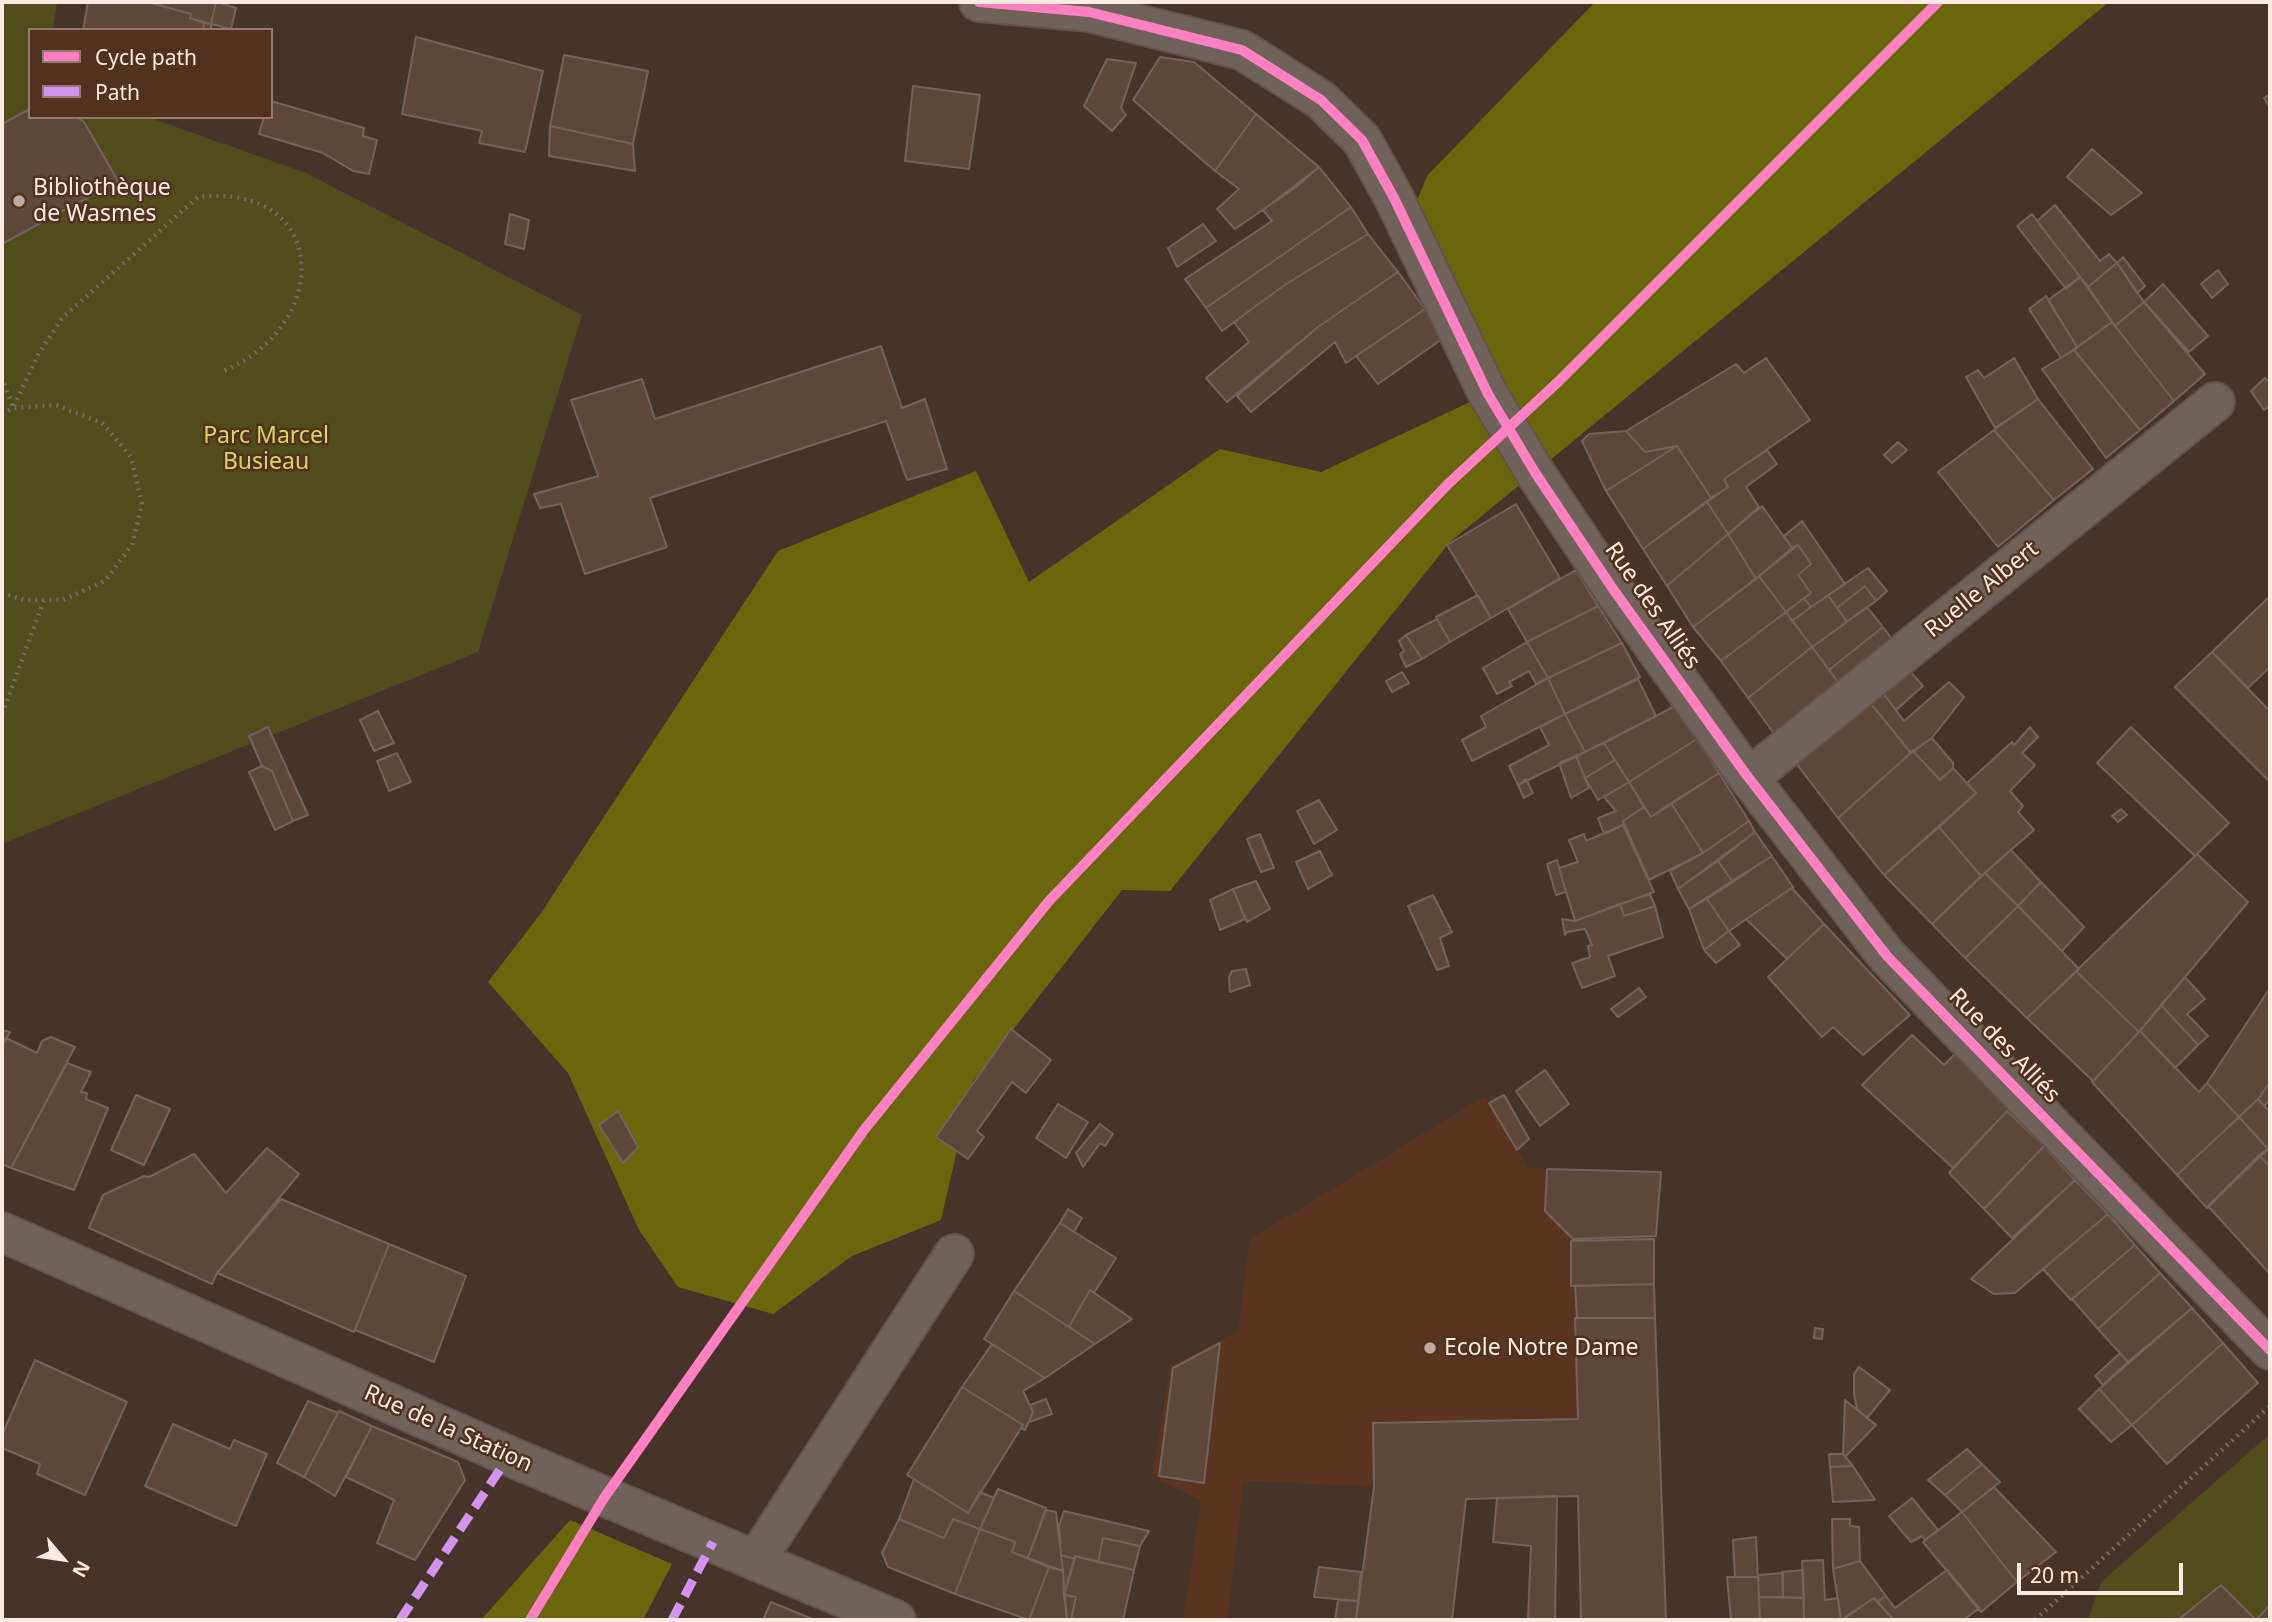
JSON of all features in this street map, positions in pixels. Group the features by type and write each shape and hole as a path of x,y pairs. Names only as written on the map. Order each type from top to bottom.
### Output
{"street":[{"name":"Rue des Alliés","path":"979,2 1089,12 1242,50 1321,100 1362,140 1394,198 1488,394 1536,474 1613,589 1750,777 1887,956 2270,1350"},
{"path":"1134,2 1172,31"},
{"name":"Ruelle Albert","path":"1750,777 2215,402"},
{"name":"Rue de la Station","path":"2,1232 509,1457 896,1620"},
{"path":"756,1560 954,1254"}],"path":[{"path":"13,408 38,355 62,318 198,197 219,195 247,199 281,218 297,240 303,261 298,302 286,322 244,362 223,371"},
{"path":"2,377 13,408"},
{"path":"2,414 13,408 56,405 102,423 131,457 142,504 132,545 105,581 63,600 24,600 2,593"},
{"path":"2,714 44,600"},
{"path":"2035,1620 2270,1406"}],"shaded area":[{"path":"1595,2 2109,2 1450,542 1170,891 1122,890 973,1081 941,1220 852,1256 773,1314 678,1287 639,1230 568,1073 488,982 541,913 778,551 976,471 1029,582 1220,449 1321,472 1487,394 1407,225 1427,176"},
{"name":"Ecole Notre Dame","path":"1485,1096 1528,1168 1661,1172 1654,1284 1662,1491 1578,1496 1244,1481 1227,1620 1183,1620 1201,1501 1152,1477 1171,1365 1238,1331 1250,1239"},
{"path":"570,1520 672,1564 643,1620 481,1620"}],"green space":[{"name":"Parc Marcel Busieau","path":"2,2 57,2 53,28 28,28 28,119 154,119 306,173 582,315 478,652 2,844"},
{"path":"2270,1434 2270,1620 2088,1620 2101,1582"}],"building":[{"path":"88,2 147,2 191,14 190,18 204,23 203,28 83,28"},
{"path":"147,2 216,2 211,24 190,18 191,14"},
{"path":"216,2 236,8 231,28 211,24"},
{"path":"204,23 211,24 211,28 203,28"},
{"path":"416,37 543,71 525,152 479,143 482,131 402,114"},
{"path":"564,55 648,71 633,144 550,126"},
{"path":"1160,57 1194,62 1256,114 1215,171 1133,100"},
{"path":"1107,59 1136,63 1121,108 1126,115 1112,131 1084,106"},
{"path":"913,86 980,95 969,169 905,161"},
{"path":"2270,94 2270,108 2264,98"},
{"path":"273,102 364,128 363,136 377,140 369,174 353,171 323,153 259,134 263,119 273,119"},
{"path":"28,110 28,119 80,119 118,181 2,244 2,124"},
{"path":"1256,114 1319,167 1296,187 1235,229 1217,209 1239,189 1215,171"},
{"path":"550,126 633,144 635,171 549,156"},
{"path":"2092,149 2142,193 2111,215 2067,177"},
{"path":"1319,167 1351,207 1206,308 1185,279 1272,221 1263,210"},
{"path":"2055,205 2100,261 2109,254 2117,263 2088,287 2037,221"},
{"path":"1351,207 1368,234 1286,284 1222,331 1206,308"},
{"path":"510,214 529,220 524,249 505,244"},
{"path":"2032,214 2080,277 2066,289 2017,226"},
{"path":"1203,224 1216,241 1177,267 1168,248"},
{"path":"1368,234 1398,272 1318,327 1227,402 1206,378 1249,342 1234,322 1286,284"},
{"path":"2123,257 2145,286 2137,293 2117,263"},
{"path":"2117,263 2144,302 2115,326 2088,287"},
{"path":"2218,270 2228,284 2212,298 2201,284"},
{"path":"1398,272 1425,309 1346,363 1335,342 1251,412 1237,396 1318,327"},
{"path":"2080,277 2112,322 2077,347 2048,300"},
{"path":"2163,284 2208,336 2189,352 2144,302"},
{"path":"2046,296 2077,347 2061,358 2029,309"},
{"path":"2144,302 2205,374 2174,401 2115,326"},
{"path":"1425,309 1445,337 1378,384 1356,356"},
{"path":"2112,322 2174,401 2140,430 2074,350"},
{"path":"881,346 902,408 925,399 947,469 907,480 886,421 650,498 667,547 585,574 561,504 540,508 534,494 598,476 571,400 642,379 655,419"},
{"path":"2074,350 2140,430 2106,458 2042,369"},
{"path":"1766,358 1810,420 1724,479 1728,487 1711,498 1677,446 1645,452 1626,431 1736,364 1744,373"},
{"path":"2014,358 2038,399 1995,428 1966,377 1978,370 1984,378"},
{"path":"2265,378 2270,383 2270,406 2264,410 2251,391"},
{"path":"2038,399 2093,469 2054,500 1994,430"},
{"path":"1994,430 2054,500 1998,547 1938,472"},
{"path":"1626,431 1645,452 1677,446 1606,491 1582,441 1589,434"},
{"path":"1898,442 1907,450 1892,463 1884,455"},
{"path":"1677,446 1711,498 1643,549 1606,491"},
{"path":"1767,450 1777,464 1746,487 1759,507 1728,534 1707,502 1728,487 1724,479"},
{"path":"1707,502 1728,534 1667,586 1643,549"},
{"path":"1516,504 1560,578 1491,618 1447,545"},
{"path":"1762,506 1792,548 1756,579 1728,534"},
{"path":"1802,521 1845,584 1811,607 1804,598 1811,593 1798,575 1811,564 1798,545 1792,548 1784,536"},
{"path":"1728,534 1756,579 1693,627 1667,586"},
{"path":"1798,545 1811,564 1798,575 1811,593 1786,612 1759,576"},
{"path":"1868,568 1887,591 1876,601 1865,586 1837,608 1828,595"},
{"path":"1576,570 1598,606 1527,642 1508,609"},
{"path":"1759,576 1786,612 1721,661 1693,627"},
{"path":"1865,586 1876,601 1847,622 1837,608"},
{"path":"1478,595 1491,618 1450,642 1436,617"},
{"path":"1828,595 1847,622 1812,647 1792,621"},
{"path":"2270,596 2270,667 2248,688 2212,652"},
{"path":"1804,598 1811,607 1792,621 1786,612"},
{"path":"1598,606 1622,643 1548,678 1527,642"},
{"path":"1867,607 1883,627 1829,670 1812,647"},
{"path":"1786,612 1812,647 1748,698 1721,661"},
{"path":"1437,619 1450,642 1422,659 1406,635"},
{"path":"1883,627 1894,642 1842,688 1829,670"},
{"path":"1406,635 1422,659 1406,667 1400,654 1404,651 1399,641"},
{"path":"1527,642 1548,678 1536,684 1529,671 1509,682 1512,686 1497,694 1483,668"},
{"path":"1622,643 1640,677 1565,714 1548,678"},
{"path":"1812,647 1842,688 1778,739 1748,698"},
{"path":"2212,652 2270,711 2270,782 2175,687"},
{"path":"1908,669 1923,686 1896,710 1883,693"},
{"path":"1402,672 1409,683 1392,692 1386,681"},
{"path":"1548,678 1565,714 1472,761 1462,740 1486,727 1481,716"},
{"path":"1638,679 1656,716 1585,752 1565,714"},
{"path":"1949,682 1964,697 1932,738 1911,753 1868,700 1883,693 1904,721"},
{"path":"1868,700 1911,753 1838,818 1795,762"},
{"path":"1675,706 1697,739 1629,782 1604,743"},
{"path":"378,711 394,743 374,751 360,720"},
{"path":"1565,714 1585,752 1518,785 1509,766 1549,745 1540,727"},
{"path":"268,727 308,815 293,821 272,771 262,766 249,736"},
{"path":"2030,727 2038,737 2022,753 2035,765 2010,791 2023,806 2018,812 2034,830 1981,876 1939,827 1976,793 1967,783 2012,742 2014,745"},
{"path":"2131,727 2229,823 2195,856 2097,763"},
{"path":"1932,738 1953,763 1953,768 1940,780 1913,751"},
{"path":"1697,739 1719,773 1651,817 1629,782"},
{"path":"1604,743 1615,760 1585,778 1576,756"},
{"path":"1913,751 1940,780 1953,768 1976,793 1884,875 1838,818"},
{"path":"397,753 411,782 389,791 377,761"},
{"path":"1576,756 1589,788 1571,798 1559,763"},
{"path":"1615,760 1629,782 1598,800 1585,778"},
{"path":"262,766 272,771 293,821 275,830 249,772"},
{"path":"1719,773 1749,821 1703,853 1671,803"},
{"path":"1526,779 1533,793 1524,798 1518,785"},
{"path":"1629,782 1644,807 1623,821 1623,825 1604,834 1598,818 1616,811 1604,797"},
{"path":"1319,800 1337,830 1314,844 1297,811"},
{"path":"1671,803 1703,853 1649,880 1623,821 1644,807 1651,817"},
{"path":"2121,809 2127,815 2118,822 2112,816"},
{"path":"1749,821 1755,832 1678,889 1670,871 1703,853"},
{"path":"1623,825 1654,892 1575,921 1559,868 1578,862 1569,840 1584,834 1586,841"},
{"path":"1939,827 1981,876 1932,924 1884,875"},
{"path":"1755,832 1772,856 1732,881 1718,861"},
{"path":"1260,834 1274,868 1261,872 1247,839"},
{"path":"2011,850 2041,882 2018,906 1985,873"},
{"path":"1320,851 1332,875 1308,889 1296,862"},
{"path":"2197,854 2248,902 2139,1032 2076,971"},
{"path":"1772,856 1793,887 1729,931 1707,899"},
{"path":"1557,860 1566,892 1556,895 1547,864"},
{"path":"1718,861 1732,881 1689,909 1678,889"},
{"path":"1985,873 2018,906 1965,958 1932,924"},
{"path":"1256,881 1270,909 1247,922 1233,889"},
{"path":"2041,882 2084,927 2062,951 2018,906"},
{"path":"1792,888 1824,924 1787,959 1746,919"},
{"path":"1233,889 1245,919 1220,930 1210,900"},
{"path":"1650,894 1655,906 1624,916 1620,904"},
{"path":"1433,895 1452,932 1440,938 1449,966 1437,970 1408,906"},
{"path":"1707,899 1729,931 1704,950 1689,909"},
{"path":"1620,904 1624,916 1655,906 1663,937 1608,956 1615,976 1582,988 1572,963 1590,957 1588,946 1592,945 1585,929 1567,932 1565,935 1562,919 1575,921"},
{"path":"2018,906 2079,969 2027,1018 1965,958"},
{"path":"1824,924 1910,1015 1863,1055 1833,1027 1822,1037 1768,977"},
{"path":"1729,931 1740,945 1716,963 1704,950"},
{"path":"1246,969 1250,985 1230,992 1229,977 1232,971"},
{"path":"2076,971 2139,1032 2093,1081 2027,1018"},
{"path":"2185,977 2205,999 2187,1014 2208,1036 2198,1045 2161,1005"},
{"path":"1639,988 1646,997 1618,1017 1611,1009"},
{"path":"2270,988 2270,1082 2258,1099 2239,1117 2207,1083"},
{"path":"2161,1005 2198,1045 2175,1068 2140,1031"},
{"path":"1011,1029 1051,1060 1026,1093 1012,1082 977,1131 984,1137 968,1159 936,1137"},
{"path":"2,1030 10,1032 2,1046"},
{"path":"2140,1031 2199,1092 2207,1083 2239,1117 2177,1175 2092,1082"},
{"path":"1912,1035 1944,1065 1956,1053 2009,1109 1953,1168 1862,1085"},
{"path":"51,1037 75,1047 11,1168 2,1164 2,1046 6,1038 37,1053 42,1041"},
{"path":"67,1063 91,1072 81,1092 87,1093 86,1099 108,1108 74,1190 11,1168"},
{"path":"1545,1070 1569,1104 1540,1126 1516,1091"},
{"path":"2270,1082 2270,1100 2264,1106 2258,1099"},
{"path":"136,1095 170,1109 144,1165 111,1150"},
{"path":"1504,1095 1529,1139 1517,1150 1489,1103"},
{"path":"2258,1099 2270,1112 2270,1167 2259,1155 2268,1149 2239,1117"},
{"path":"1058,1104 1088,1122 1066,1158 1036,1138"},
{"path":"618,1111 638,1147 623,1163 599,1125"},
{"path":"2007,1111 2044,1146 1984,1209 1949,1173"},
{"path":"2239,1117 2268,1149 2207,1208 2177,1175"},
{"path":"1100,1124 1113,1134 1105,1146 1100,1143 1083,1167 1076,1153"},
{"path":"2044,1146 2075,1180 2012,1238 1984,1209"},
{"path":"267,1148 299,1174 217,1273 212,1284 89,1228 103,1195 144,1176 149,1177 194,1154 226,1193"},
{"path":"2259,1155 2270,1167 2270,1274 2208,1206"},
{"path":"1547,1169 1661,1172 1656,1236 1573,1239 1545,1211"},
{"path":"2075,1180 2108,1214 2015,1293 1994,1294 1971,1279"},
{"path":"281,1199 389,1244 354,1332 217,1273"},
{"path":"1068,1209 1082,1218 1074,1232 1060,1223"},
{"path":"2108,1214 2135,1245 2071,1300 2043,1269"},
{"path":"1060,1223 1116,1258 1094,1293 1090,1290 1069,1327 1014,1291"},
{"path":"1654,1239 1654,1284 1571,1286 1571,1241"},
{"path":"389,1244 466,1276 434,1362 355,1330"},
{"path":"2135,1245 2160,1273 2098,1329 2072,1299"},
{"path":"2160,1273 2192,1308 2128,1362 2098,1329"},
{"path":"1654,1284 1655,1318 1577,1318 1575,1286"},
{"path":"1090,1290 1132,1319 1095,1344 1069,1327"},
{"path":"1014,1291 1095,1344 1045,1378 984,1339"},
{"path":"2192,1308 2223,1343 2132,1425 2099,1389"},
{"path":"1575,1318 1655,1318 1666,1620 1581,1620 1578,1496 1466,1499 1452,1620 1356,1620 1374,1487 1373,1423 1578,1419"},
{"path":"1815,1328 1823,1329 1822,1339 1814,1338"},
{"path":"1220,1343 1204,1483 1159,1476 1173,1368"},
{"path":"2223,1343 2258,1383 2167,1464 2132,1425"},
{"path":"992,1344 1045,1378 1023,1391 1033,1412 1025,1430 1021,1428 1023,1425 962,1387"},
{"path":"2120,1353 2128,1362 2103,1385 2095,1376"},
{"path":"35,1360 127,1402 85,1495 37,1474 40,1464 2,1448 2,1435"},
{"path":"1859,1367 1890,1390 1867,1418 1857,1409 1854,1394 1854,1374"},
{"path":"962,1387 1023,1425 968,1513 907,1475"},
{"path":"2099,1389 2132,1425 2111,1442 2079,1409"},
{"path":"1046,1399 1052,1414 1029,1422 1033,1412 1030,1405"},
{"path":"1845,1400 1876,1425 1846,1456 1843,1454"},
{"path":"308,1401 338,1413 304,1477 277,1463"},
{"path":"339,1411 372,1426 335,1496 304,1477"},
{"path":"173,1424 230,1449 234,1440 267,1454 236,1526 145,1486"},
{"path":"372,1426 458,1462 465,1480 415,1560 377,1543 394,1500 346,1477"},
{"path":"1967,1449 1982,1464 1945,1495 1928,1480"},
{"path":"1829,1454 1843,1454 1853,1466 1830,1467"},
{"path":"1982,1464 2000,1482 1962,1512 1945,1495"},
{"path":"1853,1466 1875,1500 1833,1502 1830,1467"},
{"path":"914,1479 968,1513 980,1492 994,1498 980,1529 953,1519 944,1538 899,1519"},
{"path":"1994,1487 2056,1552 2017,1582 1962,1512"},
{"path":"998,1489 1046,1508 1028,1558 1012,1552 1015,1542 980,1529"},
{"path":"1557,1496 1555,1620 1528,1619 1531,1546 1493,1542 1497,1498"},
{"path":"1912,1498 1938,1530 1925,1540 1922,1536 1911,1542 1889,1516"},
{"path":"1046,1510 1056,1512 1063,1571 1028,1558"},
{"path":"1064,1511 1149,1531 1140,1546 1103,1538 1098,1562 1075,1556 1075,1559 1061,1555 1059,1526"},
{"path":"1962,1512 2017,1582 1981,1612 1923,1542"},
{"path":"899,1519 944,1538 953,1519 980,1529 955,1594 888,1567 882,1553"},
{"path":"1832,1519 1850,1519 1850,1526 1859,1527 1860,1561 1833,1569"},
{"path":"980,1529 1015,1542 1012,1552 1049,1567 1029,1620 955,1594"},
{"path":"1756,1537 1758,1577 1735,1577 1733,1540"},
{"path":"1103,1538 1140,1546 1134,1570 1098,1562"},
{"path":"1061,1555 1075,1559 1064,1595 1063,1571"},
{"path":"1075,1556 1134,1570 1123,1620 1071,1620 1076,1597 1064,1595"},
{"path":"1823,1560 1825,1600 1838,1598 1841,1620 1804,1620 1802,1561"},
{"path":"1860,1561 1886,1596 1877,1602 1874,1598 1841,1620 1833,1569"},
{"path":"1049,1567 1063,1571 1067,1620 1029,1620"},
{"path":"1319,1567 1361,1572 1358,1601 1314,1597"},
{"path":"1803,1570 1804,1598 1783,1597 1782,1572"},
{"path":"1947,1570 1979,1608 1964,1620 1894,1620 1877,1602 1886,1596 1895,1608"},
{"path":"1783,1573 1783,1597 1759,1597 1758,1575"},
{"path":"1727,1577 1758,1577 1760,1620 1731,1620"},
{"path":"2221,1585 2256,1620 2178,1620"},
{"path":"1064,1595 1076,1597 1071,1620 1067,1620"},
{"path":"1759,1597 1804,1598 1804,1620 1760,1620"},
{"path":"1874,1598 1894,1620 1842,1620"},
{"path":"1338,1600 1358,1601 1356,1620 1335,1620"},
{"path":"771,1602 815,1620 763,1620"},
{"path":"2270,1605 2270,1620 2256,1620"}],"marked path":[{"path":"400,1620 509,1456"},
{"path":"672,1620 713,1542"}],"cycle path":[{"path":"979,2 1089,12 1242,50 1321,100 1362,140 1394,198 1488,394 1536,474 1613,589 1745,773 1887,956 2270,1350"},
{"path":"530,1620 604,1498 864,1130 1049,901 1448,484 1559,381 1938,2"}],"place":[{"name":"Bibliothèque de Wasmes","path":"19,201"},
{"name":"Ecole Notre Dame","path":"1430,1348"}]}
